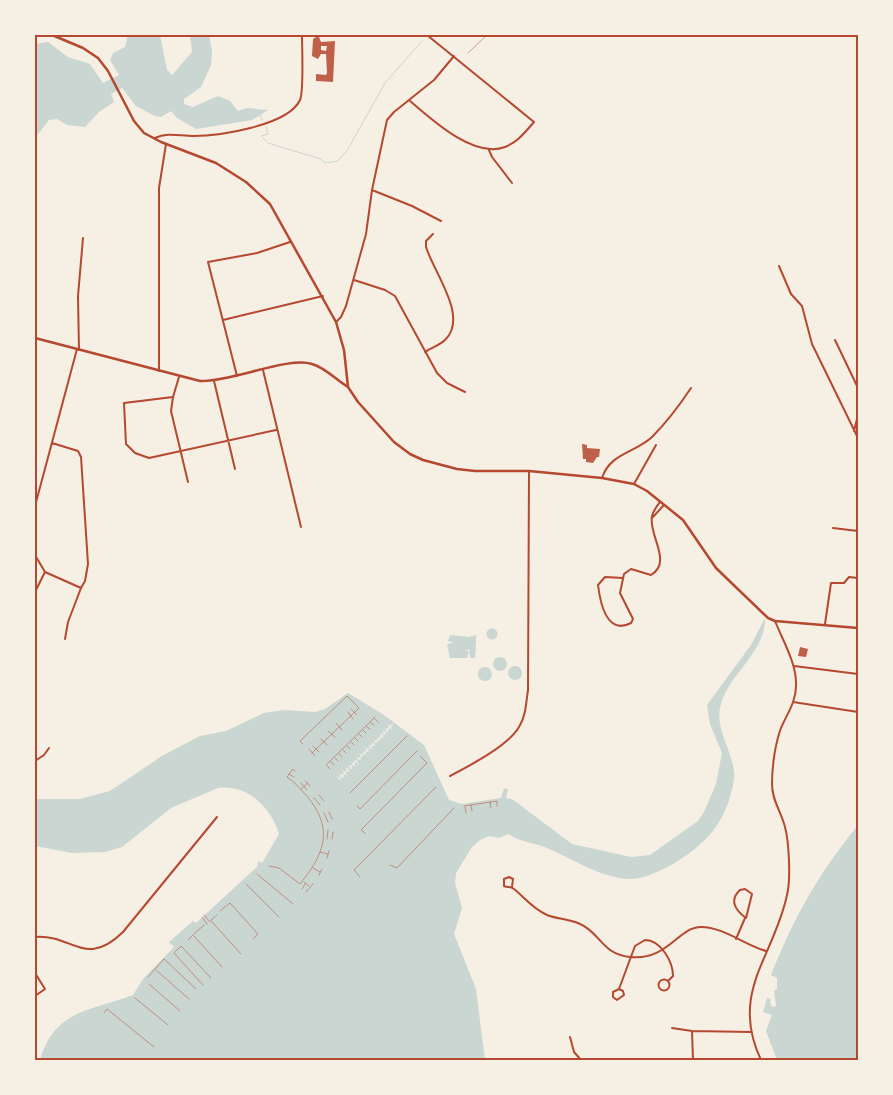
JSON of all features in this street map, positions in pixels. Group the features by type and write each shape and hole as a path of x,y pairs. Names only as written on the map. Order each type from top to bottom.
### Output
{"main road":[{"path":"52,35 92,53 111,77 137,125 153,139 210,160 246,182 270,204 336,322 344,350 348,387"},
{"path":"35,338 194,380 214,381 305,362 322,368 348,387 358,402 394,442 417,457 438,465 475,471 529,471 602,478 634,484 664,505 689,528 716,568 768,618 776,621 858,628"}],"street":[{"path":"153,139 166,134 194,136 249,129 295,108 301,99 302,35"},
{"path":"409,100 446,132 489,150 505,147 515,142 534,122 427,35"},
{"path":"336,322 343,312 354,280 366,234 372,190 388,118 434,80 454,56"},
{"path":"159,371 159,188 166,144"},
{"path":"489,150 496,163 512,183"},
{"path":"372,190 412,206 441,221"},
{"path":"425,352 445,340 454,322 451,305 426,249 426,240 433,234"},
{"path":"35,506 78,350 78,296 83,238"},
{"path":"237,376 208,262 257,252 292,241"},
{"path":"780,266 791,294 802,306 812,344 858,438"},
{"path":"354,280 388,291 396,298 442,379 465,392"},
{"path":"223,320 323,296"},
{"path":"834,340 858,388"},
{"path":"263,370 301,527"},
{"path":"179,376 171,411 188,482"},
{"path":"214,381 235,469"},
{"path":"602,478 605,468 614,458 650,439 691,388"},
{"path":"173,397 124,403 126,444 135,453 149,458 227,439 276,430"},
{"path":"854,431 858,415"},
{"path":"52,443 74,449 81,457 88,564 86,581 81,588 68,622 65,639"},
{"path":"634,484 656,445"},
{"path":"450,776 488,754 512,736 518,730 526,709 528,690 529,471"},
{"path":"623,578 605,577 598,585 603,612 612,622 620,626 630,623 633,619 620,593 627,570 631,569 651,576 659,566 660,554 652,518 660,502"},
{"path":"652,518 664,505"},
{"path":"833,528 858,531"},
{"path":"35,555 45,572 81,588"},
{"path":"35,592 45,572"},
{"path":"825,624 831,583 844,583 849,577 858,578"},
{"path":"761,1060 751,1032 749,1003 788,893 787,839 785,826 773,799 772,783 780,730 794,702 796,685 794,666 776,621"},
{"path":"794,666 858,674"},
{"path":"794,702 858,712"},
{"path":"35,762 49,748"},
{"path":"35,937 50,938 89,950 110,943 123,932 217,816"},
{"path":"512,887 513,879 509,877 504,879 504,886 512,887 528,903 544,913 580,924 604,947 631,957 647,956 663,951 689,931 700,927 711,928 766,951"},
{"path":"736,939 746,918 752,894 745,890 740,890 734,901 739,913 746,918"},
{"path":"619,989 635,946 645,940 656,943 673,967 673,976 668,981 659,982 660,990 669,988 668,981"},
{"path":"35,974 46,989 35,996"},
{"path":"619,989 623,991 624,995 617,1000 612,994 614,990 619,989"},
{"path":"672,1028 692,1032 751,1032"},
{"path":"692,1032 692,1060"},
{"path":"570,1037 574,1052 581,1060"}],"path":[{"path":"468,53 487,35"},
{"path":"303,744 300,741 347,696 361,712"},
{"path":"344,699 347,702"},
{"path":"312,753 358,708"},
{"path":"351,709 357,715"},
{"path":"332,710 335,713"},
{"path":"348,712 353,719"},
{"path":"370,714 378,722"},
{"path":"344,716 350,722"},
{"path":"326,765 374,717"},
{"path":"366,718 374,725"},
{"path":"340,720 346,726"},
{"path":"362,722 370,729"},
{"path":"336,724 342,730"},
{"path":"358,726 366,733"},
{"path":"315,727 318,730"},
{"path":"332,727 338,734"},
{"path":"354,730 362,737"},
{"path":"328,731 335,737"},
{"path":"324,734 331,741"},
{"path":"350,734 358,741"},
{"path":"306,735 309,738"},
{"path":"350,793 407,736"},
{"path":"303,738 306,741"},
{"path":"321,738 327,745"},
{"path":"346,738 354,745"},
{"path":"317,742 323,749"},
{"path":"342,742 350,749"},
{"path":"313,746 320,752"},
{"path":"338,746 346,753"},
{"path":"309,750 316,756"},
{"path":"335,750 342,757"},
{"path":"356,806 360,809 417,751"},
{"path":"331,754 338,761"},
{"path":"365,833 361,830 427,763 420,756"},
{"path":"327,758 334,765"},
{"path":"323,761 330,769"},
{"path":"269,866 279,868 300,884 312,868 324,834 323,819 314,804 287,777 293,769 295,771"},
{"path":"289,774 294,777"},
{"path":"305,781 310,786"},
{"path":"301,783 307,790"},
{"path":"301,789 308,783"},
{"path":"360,877 354,870 436,787"},
{"path":"319,795 324,801"},
{"path":"314,798 320,805"},
{"path":"314,804 321,798"},
{"path":"466,812 464,806 497,801 498,806"},
{"path":"490,802 491,808"},
{"path":"471,805 472,811"},
{"path":"390,865 396,868 454,808"},
{"path":"329,812 332,819"},
{"path":"324,813 328,822"},
{"path":"323,819 331,815"},
{"path":"327,839 328,830"},
{"path":"332,840 334,832"},
{"path":"324,834 333,836"},
{"path":"323,853 324,848"},
{"path":"327,858 329,851"},
{"path":"319,852 328,854"},
{"path":"313,874 318,865"},
{"path":"312,868 320,872"},
{"path":"318,876 322,869"},
{"path":"257,874 292,904"},
{"path":"302,889 309,880"},
{"path":"303,881 310,887"},
{"path":"246,884 280,917"},
{"path":"306,892 313,884"},
{"path":"220,911 230,903 258,934 253,939"},
{"path":"217,914 211,920 212,922 240,954"},
{"path":"204,915 210,922"},
{"path":"202,918 208,924"},
{"path":"188,940 204,925"},
{"path":"193,935 222,967"},
{"path":"203,985 174,953 181,946 211,978"},
{"path":"148,977 164,959 196,989"},
{"path":"155,969 189,999"},
{"path":"149,984 180,1010"},
{"path":"135,998 168,1025"},
{"path":"104,1013 107,1009 154,1047"}],"shaded area":[{"path":"128,35 160,35 167,70 172,75 192,52 190,35 209,35 212,51 211,65 201,87 184,99 184,104 193,107 218,96 230,101 238,111 247,108 268,110 252,120 196,129 177,118 171,111 161,117 155,116 136,106 122,88 111,94 114,102 99,112 85,127 67,125 57,119 49,120 35,138 35,44 48,42 68,57 90,64 103,83 119,75 110,60 113,53 125,47"},
{"path":"765,618 759,643 730,685 720,708 720,726 734,770 732,792 725,811 715,828 708,837 688,854 651,875 628,879 617,878 596,871 547,848 508,834 499,838 489,836 480,840 472,847 456,873 455,883 462,908 454,934 476,989 485,1060 40,1060 47,1043 65,1021 89,1009 133,995 143,979 174,947 169,942 193,921 196,923 258,866 259,861 262,863 279,834 270,815 256,799 239,790 218,788 171,808 122,847 105,852 72,853 35,846 35,799 80,799 110,791 162,756 200,736 226,731 264,713 284,710 315,712 325,709 348,693 384,715 424,745 449,800 462,804 501,798 504,788 508,789 506,798 512,799 572,844 631,857 650,855 698,821 704,812 716,784 722,753 710,724 707,705 751,645"},
{"path":"492,628 498,634 492,640 486,634"},
{"path":"450,635 469,637 476,635 476,646 473,647 476,647 475,658 470,658 469,646 469,650 465,650 469,652 467,658 450,658 447,644 454,643 448,641"},
{"path":"497,657 503,657 507,664 503,671 497,671 493,667 493,661"},
{"path":"512,666 518,666 522,673 518,680 512,680 508,676 508,670"},
{"path":"482,667 488,667 492,674 488,681 482,681 478,677 478,671"},
{"path":"858,825 858,1060 803,1060 799,1058 794,1060 777,1060 766,1031 772,1015 763,1012 767,998 771,999 772,1007 776,1006 774,991 777,989 777,978 771,975 789,933 808,896"}],"pier":[{"path":"396,721 391,727 393,730 390,728 388,730 390,733 388,731 385,733 388,735 382,736 385,738 382,737 380,739 382,741 379,739 377,742 379,744 376,742 374,744 376,747 373,745 371,747 373,750 370,748 368,750 370,753 368,751 365,753 368,756 365,754 360,759 362,761 359,759 357,761 359,765 356,762 354,764 356,767 353,765 351,767 353,770 350,768 348,770 351,773 348,771 345,773 348,776 345,774 343,776 345,778 342,777 340,779 342,782 336,776 339,778 341,776 339,773 342,775 344,773 342,770 345,772 347,770 345,767 348,769 350,767 347,765 353,764 350,762 353,763 355,761 353,759 356,761 358,759 356,756 359,758 361,756 359,753 362,755 364,753 362,750 364,752 367,750 364,747 368,749 370,747 367,745 370,746 372,744 370,742 373,744 375,741 373,739 376,741 378,738 376,736 379,738 381,736 379,733 382,735 384,733 382,730 385,732 387,730 384,727 387,729 389,727 387,724 390,726"}],"building":[{"path":"319,37 321,42 335,41 333,82 316,81 316,74 326,75 327,73 326,54 321,54 318,59 312,56 313,39","holes":["321,46 327,46 326,51 321,50"]},
{"path":"582,444 587,445 587,448 600,449 599,457 593,463 586,462 586,459 583,459"},
{"path":"800,647 808,649 806,657 798,656"}],"waterway":[{"path":"266,127 268,134 261,136 268,143 321,159 325,163 338,161 348,149 385,83 422,41"},
{"path":"260,114 262,120"}]}
